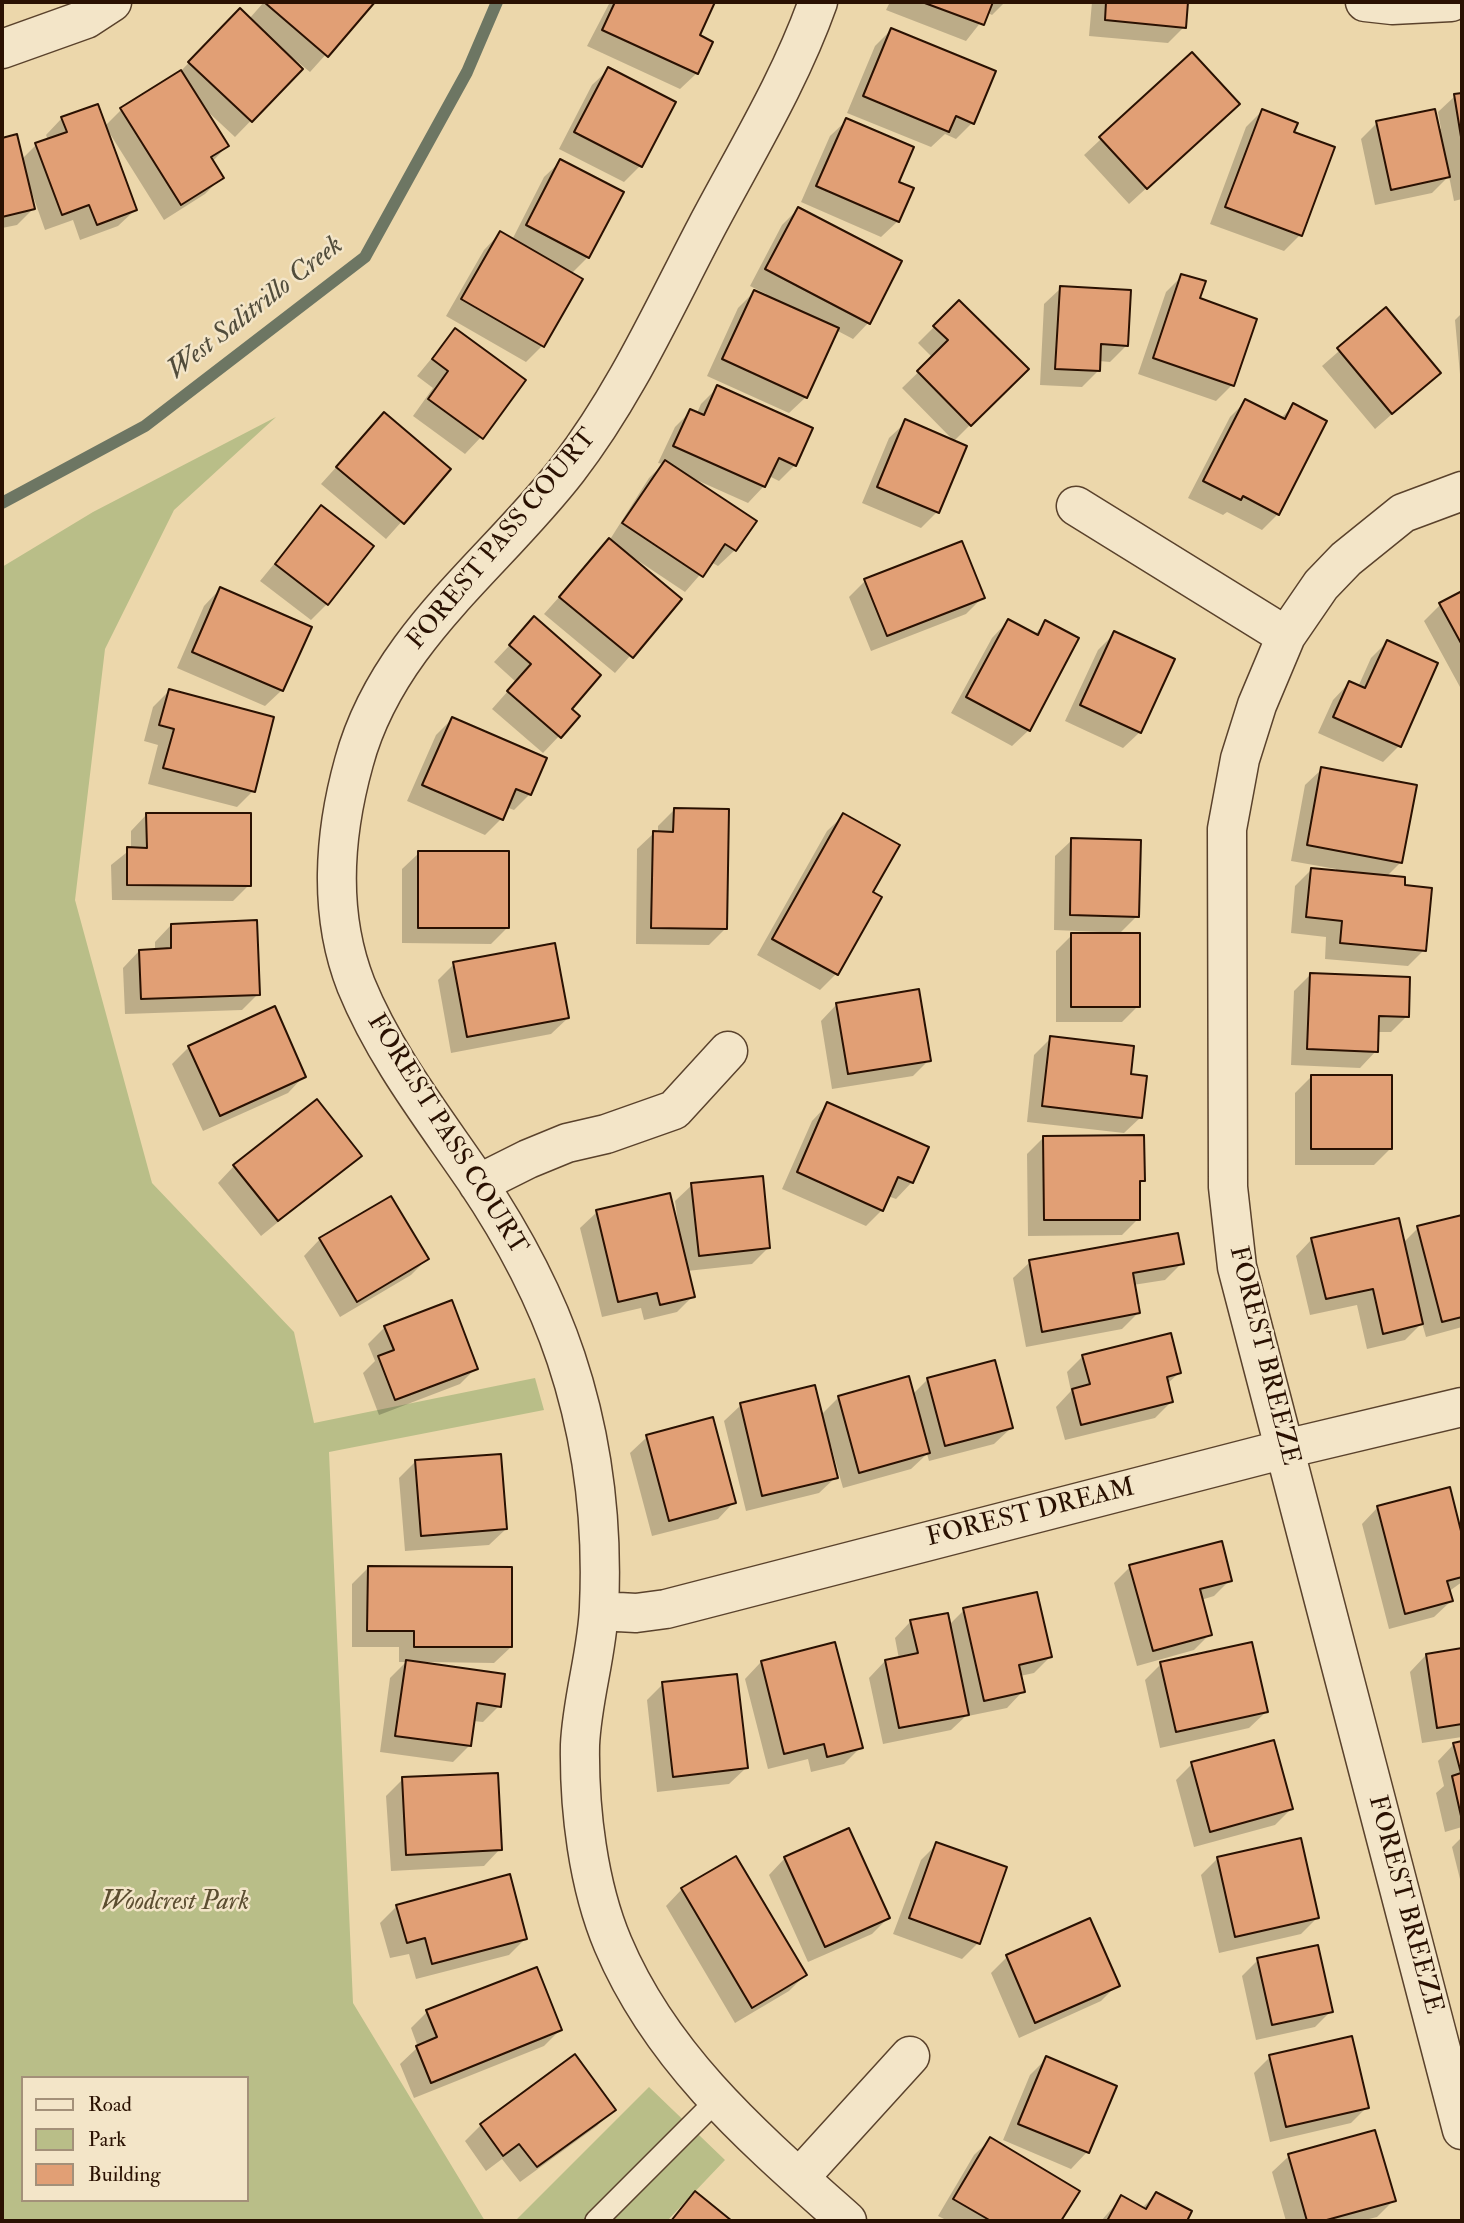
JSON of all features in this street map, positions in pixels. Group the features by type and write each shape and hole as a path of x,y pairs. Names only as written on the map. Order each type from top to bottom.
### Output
{"street":[{"path":"2,49 86,19 112,2"},
{"name":"FOREST PASS COURT","path":"818,2 790,70 608,414 564,474 424,628 372,710 354,760 335,866 340,919 355,982 405,1079 478,1184 522,1258 545,1305 566,1358 581,1410 598,1504 599,1611 580,1742 589,1850 610,1937 635,1991 671,2048 718,2099 847,2221"},
{"path":"1365,2 1392,5 1451,2"},
{"name":"FOREST BREEZE","path":"1462,491 1403,513 1346,559 1321,585 1286,636 1257,705 1240,759 1227,829 1228,1187 1237,1267 1462,2130"},
{"path":"1076,506 1286,636"},
{"path":"478,1184 567,1143 606,1134 674,1110 728,1051"},
{"name":"FOREST DREAM","path":"599,1611 636,1613 666,1609 1285,1449 1462,1407"},
{"path":"799,2178 910,2056"}],"lane":[{"path":"596,2221 718,2099"}],"green space":[{"name":"Woodcrest Park","path":"276,417 174,510 105,649 75,900 152,1183 294,1332 314,1423 535,1378 544,1410 329,1452 353,2003 485,2221 2,2221 2,567 93,512"},
{"path":"649,2087 725,2160 667,2221 515,2221"}],"building":[{"path":"264,2 375,2 328,57"},
{"path":"615,2 715,2 700,35 713,42 698,74 602,30"},
{"path":"922,2 993,2 984,25"},
{"path":"1106,2 1188,2 1186,28 1105,20"},
{"path":"240,8 303,69 252,122 188,62"},
{"path":"891,28 996,71 974,124 956,116 949,132 863,96"},
{"path":"1192,52 1240,104 1147,189 1099,137"},
{"path":"608,67 676,102 642,167 574,132"},
{"path":"181,70 229,146 211,157 224,178 181,205 120,108"},
{"path":"1462,93 1462,143 1454,94"},
{"path":"98,104 137,210 97,225 89,205 62,215 35,143 67,132 61,117"},
{"path":"1262,109 1298,123 1294,132 1335,147 1302,236 1225,207"},
{"path":"1435,109 1450,177 1391,190 1376,121"},
{"path":"846,118 914,147 899,182 914,188 899,222 816,186"},
{"path":"17,134 35,209 2,217 2,138"},
{"path":"560,159 624,192 589,258 526,225"},
{"path":"798,207 902,261 870,324 765,269"},
{"path":"500,231 583,279 544,347 461,299"},
{"path":"1181,274 1206,281 1200,298 1257,319 1234,386 1153,358"},
{"path":"1060,286 1131,290 1128,346 1101,344 1100,371 1055,369"},
{"path":"754,290 839,328 807,398 722,359"},
{"path":"959,300 1029,369 971,426 917,371 948,340 933,326"},
{"path":"1386,307 1441,373 1392,414 1337,348"},
{"path":"455,328 526,380 483,439 428,399 448,371 432,359"},
{"path":"717,385 813,428 796,466 779,458 765,487 673,446 690,409 704,415"},
{"path":"1245,399 1285,419 1293,403 1327,421 1279,515 1243,496 1241,500 1203,481"},
{"path":"384,412 451,469 404,524 336,467"},
{"path":"905,419 967,446 939,513 877,487"},
{"path":"665,460 757,521 736,551 725,544 703,577 622,523"},
{"path":"321,505 374,546 328,605 275,564"},
{"path":"609,538 682,599 633,658 559,597"},
{"path":"962,541 985,598 887,636 864,579"},
{"path":"220,587 312,627 283,691 192,652"},
{"path":"1462,591 1462,645 1439,603"},
{"path":"534,616 601,675 572,709 580,716 561,738 507,691 531,664 509,645"},
{"path":"1008,619 1038,635 1045,620 1079,638 1030,731 966,697"},
{"path":"1114,631 1175,659 1141,733 1080,705"},
{"path":"1387,640 1438,663 1401,747 1333,717 1349,681 1365,688"},
{"path":"169,689 274,717 255,792 163,768 174,729 159,725"},
{"path":"452,717 547,758 531,795 516,789 503,820 422,785"},
{"path":"1321,767 1417,785 1402,863 1307,845"},
{"path":"674,808 729,809 727,929 651,928 653,831 673,832"},
{"path":"146,813 251,813 251,886 127,885 127,847 147,848"},
{"path":"843,813 900,845 873,892 882,897 838,975 772,939"},
{"path":"1071,838 1141,840 1139,917 1070,915"},
{"path":"418,851 509,851 509,928 418,928"},
{"path":"1311,868 1405,877 1405,885 1432,888 1426,951 1340,943 1342,921 1306,917"},
{"path":"257,920 260,995 141,999 139,950 171,948 171,924"},
{"path":"1071,933 1140,933 1140,1007 1071,1007"},
{"path":"555,943 569,1018 467,1037 453,962"},
{"path":"1310,973 1410,977 1409,1017 1379,1016 1378,1052 1307,1049"},
{"path":"919,989 931,1061 848,1074 836,1003"},
{"path":"275,1006 306,1077 220,1116 188,1046"},
{"path":"1050,1036 1134,1046 1131,1074 1147,1076 1142,1118 1042,1106"},
{"path":"1311,1075 1392,1075 1392,1149 1311,1149"},
{"path":"317,1099 362,1156 278,1221 233,1165"},
{"path":"827,1102 929,1147 913,1183 898,1177 883,1211 797,1172"},
{"path":"1144,1135 1145,1181 1140,1181 1140,1220 1044,1220 1043,1136"},
{"path":"763,1176 770,1248 699,1256 691,1183"},
{"path":"670,1193 695,1297 660,1305 657,1293 618,1302 596,1210"},
{"path":"391,1196 429,1259 357,1302 319,1238"},
{"path":"1462,1215 1462,1317 1442,1322 1417,1226"},
{"path":"1399,1218 1423,1324 1383,1334 1373,1289 1326,1299 1311,1238"},
{"path":"1178,1233 1184,1264 1133,1273 1140,1313 1042,1332 1029,1260"},
{"path":"452,1300 478,1369 395,1400 378,1356 394,1350 384,1326"},
{"path":"1171,1333 1181,1373 1167,1377 1173,1402 1081,1425 1072,1389 1090,1384 1082,1355"},
{"path":"995,1360 1013,1428 945,1446 927,1378"},
{"path":"909,1376 930,1453 859,1473 838,1396"},
{"path":"815,1385 838,1478 762,1496 740,1403"},
{"path":"713,1417 736,1503 669,1521 646,1435"},
{"path":"501,1454 507,1529 421,1536 415,1460"},
{"path":"1450,1487 1462,1535 1462,1577 1447,1581 1453,1601 1405,1614 1377,1506"},
{"path":"1222,1541 1232,1581 1200,1589 1212,1635 1153,1651 1129,1565"},
{"path":"368,1566 512,1567 512,1647 414,1647 414,1631 367,1631"},
{"path":"1037,1592 1052,1657 1019,1665 1025,1692 984,1701 963,1608"},
{"path":"948,1613 969,1715 899,1728 885,1660 918,1653 910,1620"},
{"path":"835,1642 863,1748 827,1757 824,1744 784,1754 761,1661"},
{"path":"1252,1642 1268,1712 1176,1732 1160,1662"},
{"path":"1462,1648 1462,1724 1437,1728 1426,1654"},
{"path":"406,1660 505,1674 501,1707 477,1703 471,1746 395,1736"},
{"path":"737,1674 748,1768 673,1777 662,1682"},
{"path":"1274,1740 1293,1809 1210,1832 1191,1762"},
{"path":"1462,1741 1461,1816 1452,1776 1461,1773 1453,1743"},
{"path":"498,1773 502,1850 406,1855 402,1777"},
{"path":"849,1828 890,1918 825,1947 784,1857"},
{"path":"1301,1838 1319,1918 1235,1937 1217,1857"},
{"path":"936,1842 1007,1867 980,1944 909,1918"},
{"path":"736,1856 807,1975 752,2008 681,1888"},
{"path":"510,1874 527,1939 432,1964 425,1938 407,1943 396,1905"},
{"path":"1090,1918 1120,1986 1035,2023 1006,1955"},
{"path":"1318,1945 1333,2012 1272,2025 1257,1958"},
{"path":"537,1967 562,2030 431,2083 416,2046 437,2037 426,2010"},
{"path":"1352,2036 1369,2108 1286,2127 1269,2055"},
{"path":"575,2054 616,2110 537,2167 519,2144 503,2156 480,2124"},
{"path":"1046,2056 1117,2086 1089,2153 1018,2124"},
{"path":"1375,2130 1396,2201 1323,2221 1307,2221 1288,2154"},
{"path":"990,2137 1080,2191 1061,2221 991,2221 953,2199"},
{"path":"695,2191 732,2221 671,2221"},
{"path":"1156,2192 1192,2211 1187,2221 1107,2221 1121,2195 1146,2209"}],"waterway":[{"name":"West Salitrillo Creek","path":"2,503 145,426 365,257 467,72 497,2"}]}
